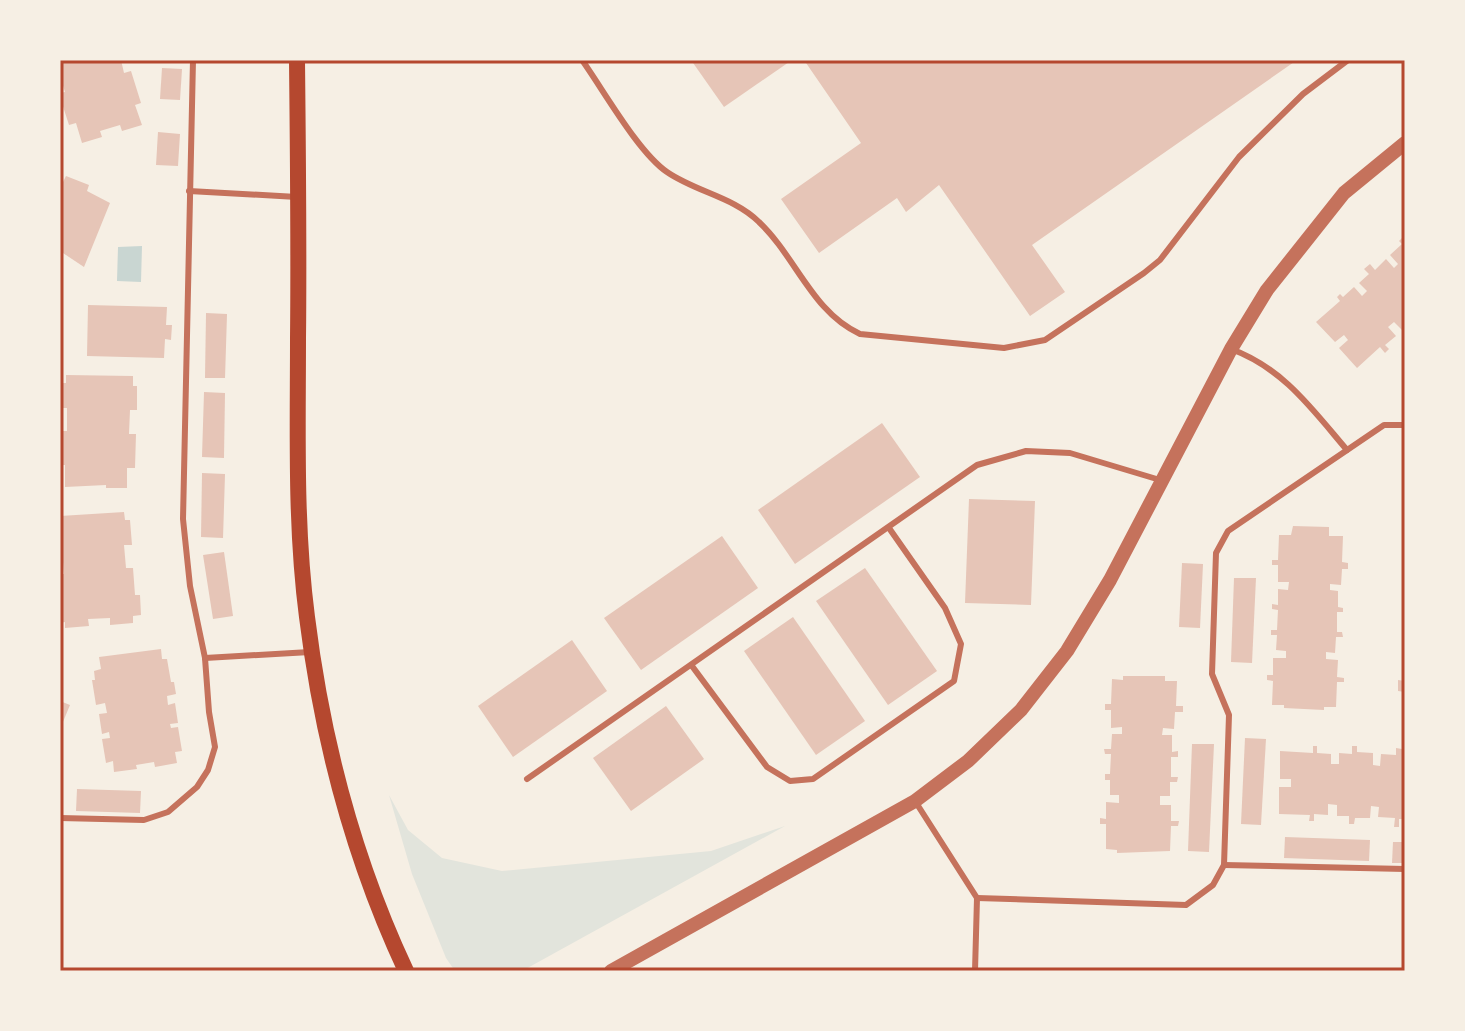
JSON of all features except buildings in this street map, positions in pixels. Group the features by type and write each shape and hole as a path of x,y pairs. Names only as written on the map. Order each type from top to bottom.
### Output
{"main road":[{"path":"297,60 301,554 312,652 320,702 351,825 371,887 406,971"}],"street":[{"path":"611,971 915,801 968,761 1021,710 1067,651 1110,580 1231,349 1267,290 1344,193 1405,143"}],"lane":[{"path":"60,818 144,820 168,812 197,787 208,770 215,747 205,658 190,586 183,519 193,60"},
{"path":"582,60 651,159 677,178 741,208 757,220 776,240 828,313 841,325 860,334 1004,348 1045,340 1144,273 1179,239 1239,157 1274,120 1348,60"},
{"path":"189,191 298,197"},
{"path":"1231,349 1256,358 1285,380 1347,450"},
{"path":"977,898 1186,905 1213,885 1224,865 1229,715 1212,674 1216,553 1228,531 1347,450 1384,425 1405,425"},
{"path":"527,779 977,465 1026,451 1070,453 1163,481"},
{"path":"692,666 767,767 790,781 813,779 954,681 961,644 945,608 889,528"},
{"path":"205,658 312,652"},
{"path":"915,801 977,898 975,971"},
{"path":"1224,865 1405,869"}],"shaded area":[{"path":"142,246 141,282 117,281 118,247"},
{"path":"389,795 408,830 442,858 502,871 711,851 785,826 522,971 455,971 446,958 412,874"}]}
